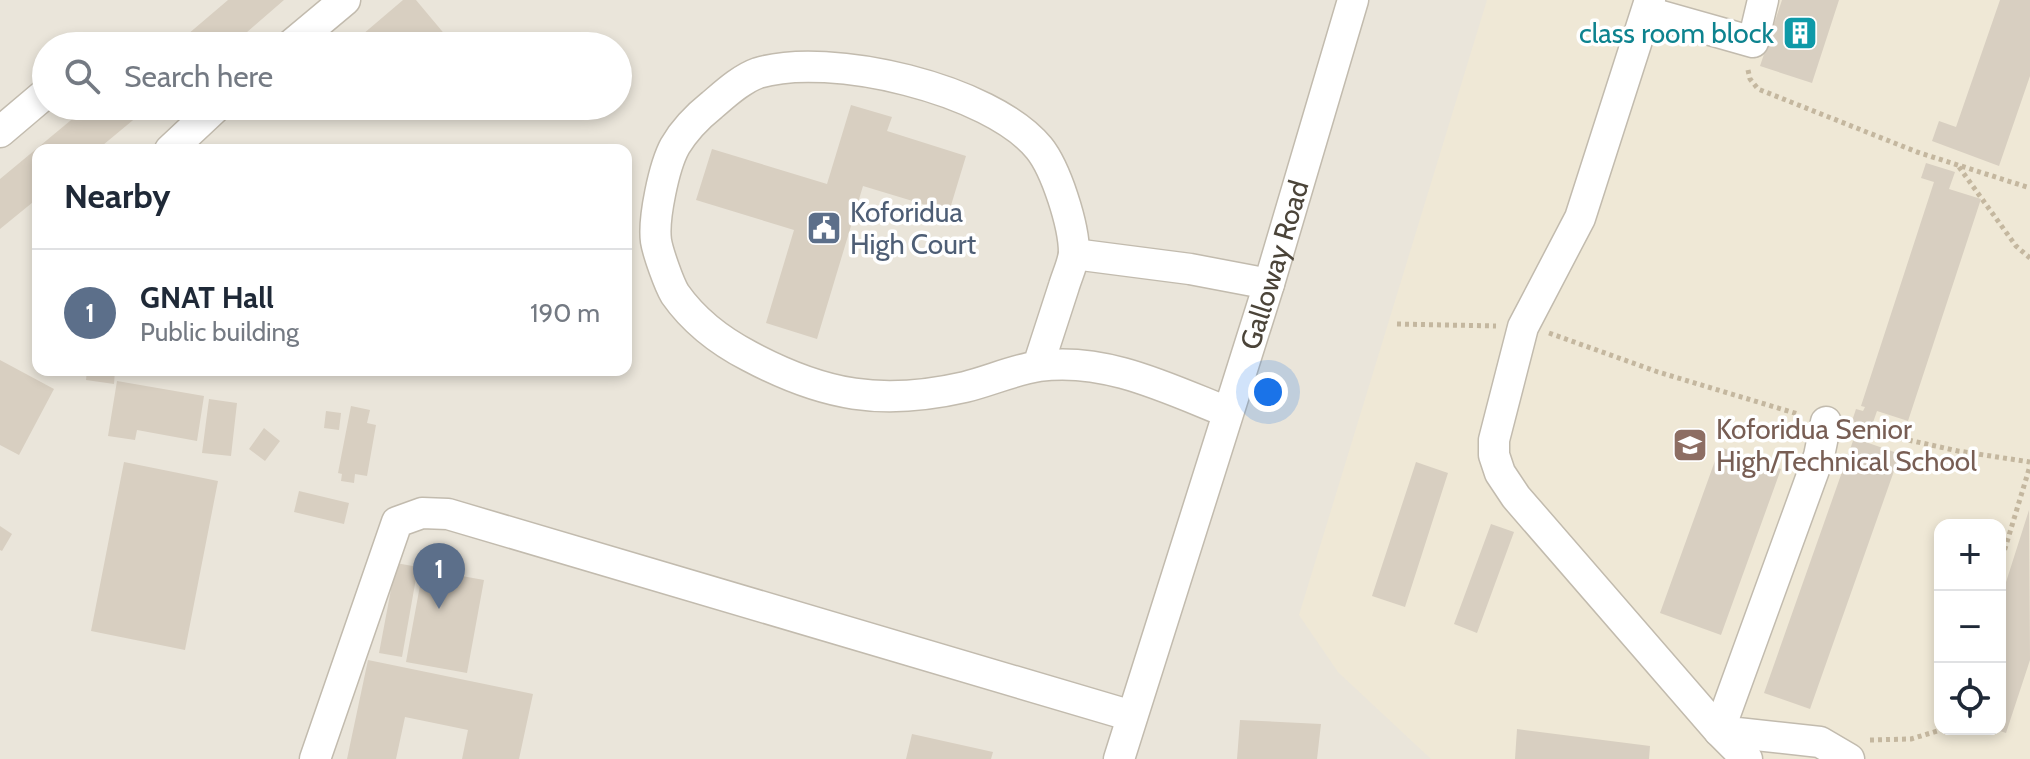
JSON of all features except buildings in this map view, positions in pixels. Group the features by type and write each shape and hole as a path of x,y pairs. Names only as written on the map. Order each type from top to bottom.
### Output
{"street":[{"path":"307,32 345,0"},
{"name":"Galloway Road","path":"1119,759 1269,284 1353,0"},
{"path":"1747,759 1719,731 1516,497 1500,473 1494,455 1494,440 1523,327 1580,218 1648,6 1753,42 1763,0"},
{"path":"1038,366 1074,254 1060,184 1039,147 1010,123 964,98 925,83 816,67 756,74 730,89 692,120 673,149 661,188 656,241 673,291 698,322 745,354 785,375 838,393 902,397 941,392 1038,366 1107,368 1227,412"},
{"path":"0,132 32,105"},
{"path":"175,144 196,120"},
{"path":"1074,254 1190,269 1269,284"},
{"path":"1719,731 1819,456 1826,422"},
{"path":"315,759 397,522 422,513 448,514 1132,716"},
{"path":"1719,731 1820,742 1849,759"}],"path":[{"path":"1753,42 1747,68 1750,79 1758,89 1917,152 2030,188"},
{"path":"1959,166 2016,246 2030,258"},
{"path":"1397,324 1531,327 1658,372 1826,422 2030,464 2006,545"},
{"path":"1820,742 1911,739 1934,732"}],"shaded area":[{"path":"0,0 2030,0 2030,759 0,759"},
{"name":"Koforidua Senior High/Technical School","path":"1487,0 2030,0 2030,759 1431,759 1338,672 1299,615"}],"place":[{"name":"class room block","path":"1800,33"},
{"name":"Koforidua High Court","path":"824,228"},
{"name":"Koforidua Senior High/Technical School","path":"1690,445"},
{"name":"GNAT Hall","path":"439,609"}]}
